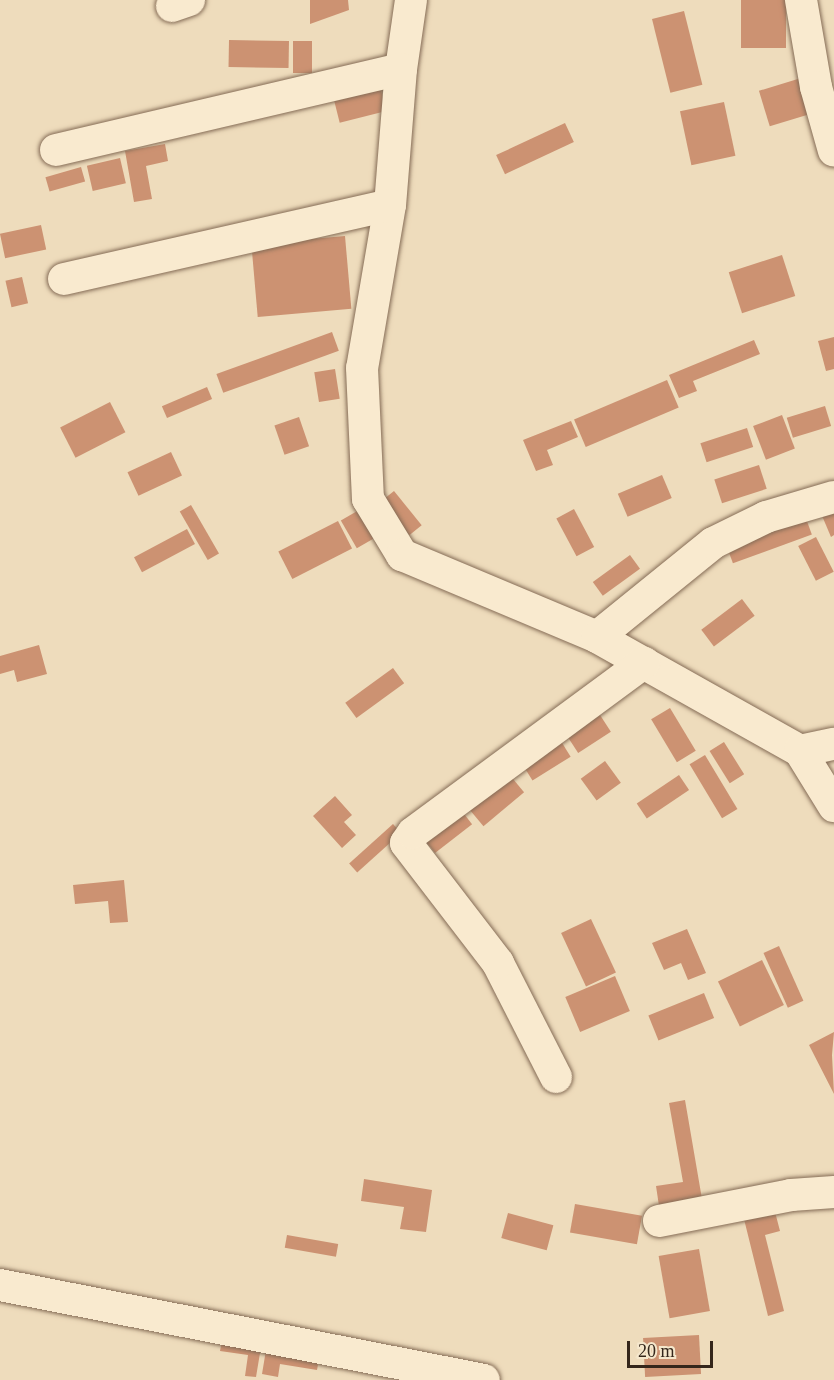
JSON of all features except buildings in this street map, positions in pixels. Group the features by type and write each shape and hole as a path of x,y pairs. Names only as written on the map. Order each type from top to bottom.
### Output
{"street":[{"path":"411,0 401,69 390,205 362,368 368,499 402,555 597,637 800,751 834,806"},
{"path":"801,0 816,87 834,151"},
{"path":"56,150 401,69"},
{"path":"64,279 390,205"},
{"path":"597,637 713,543 766,517 834,497"},
{"path":"556,1077 498,963 406,843 413,833 644,663"},
{"path":"800,751 834,744"},
{"path":"659,1221 791,1196 834,1192"},
{"path":"0,1285 484,1380"}]}
